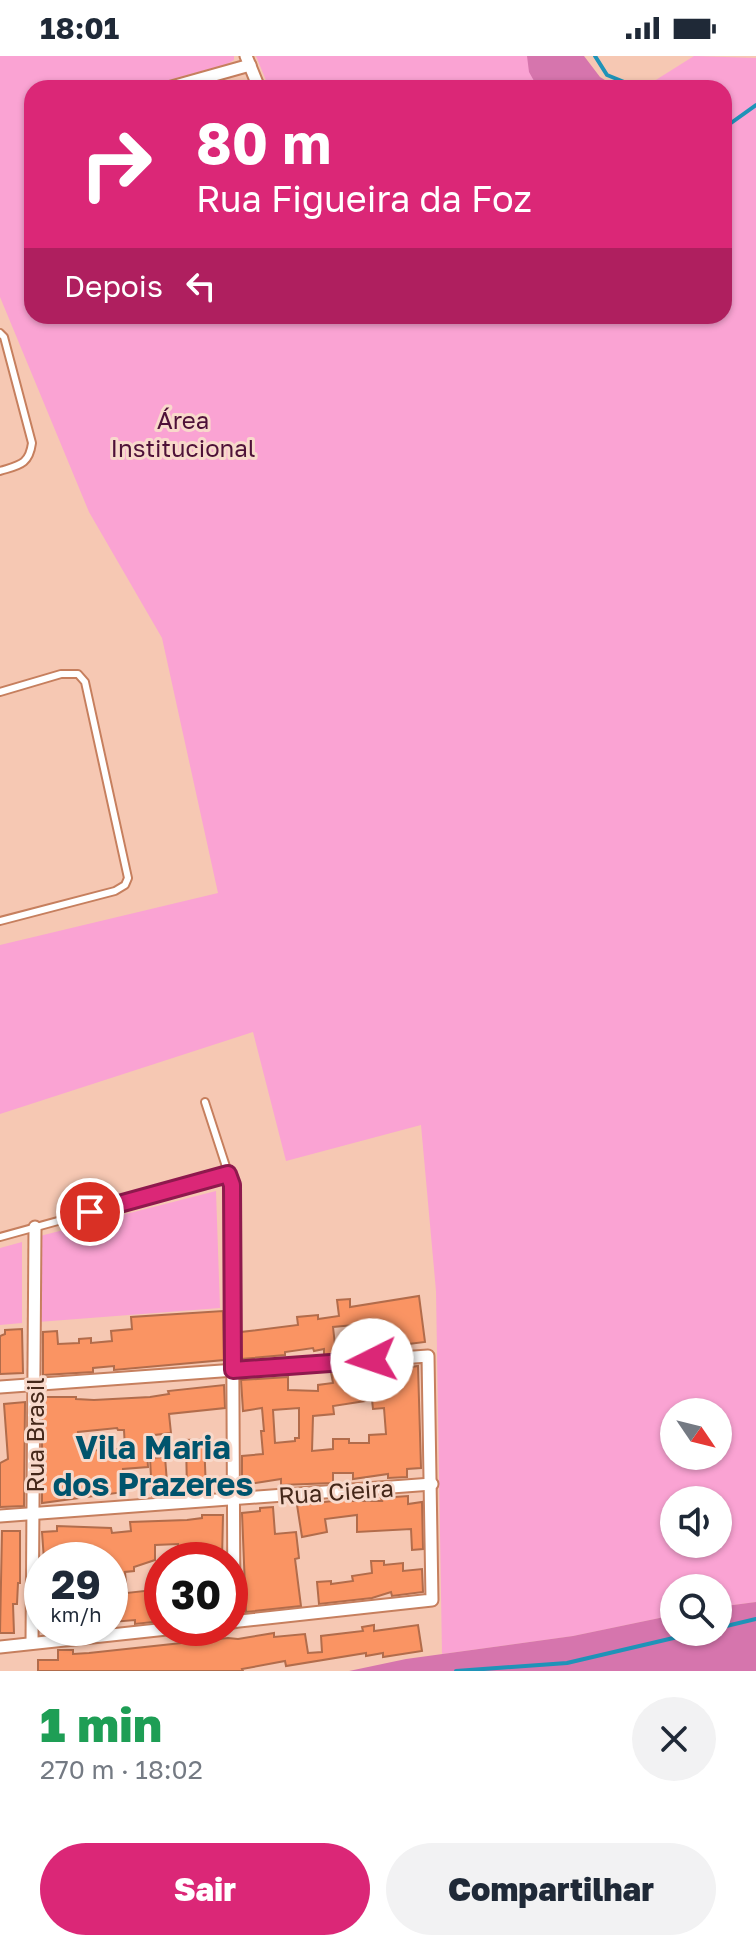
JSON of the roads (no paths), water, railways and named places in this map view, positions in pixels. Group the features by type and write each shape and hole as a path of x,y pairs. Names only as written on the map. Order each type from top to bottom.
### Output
{"street":[{"path":"191,80 248,60 256,80"},
{"path":"230,1179 233,1542"},
{"name":"Rua Brasil","path":"33,1542 35,1227"},
{"path":"0,1387 428,1356 432,1600 248,1620"},
{"name":"Rua Cieira","path":"0,1516 432,1484"},
{"path":"0,1647 24,1644"}],"lane":[{"path":"0,333 4,337 32,443 30,455 20,465 0,471"},
{"path":"0,692 61,674 78,674 85,682 128,878 125,885 115,891 0,921"},
{"path":"0,1237 230,1179 205,1102"}],"waterway":[{"path":"595,56 607,75 619,80"},
{"path":"732,122 756,105"},
{"path":"732,1625 756,1619"},
{"path":"456,1671 567,1663 660,1641"}],"district":[{"name":"Vila Maria dos Prazeres","path":"153,1466"}],"park label":[{"name":"Área Institucional","path":"183,433"}]}
